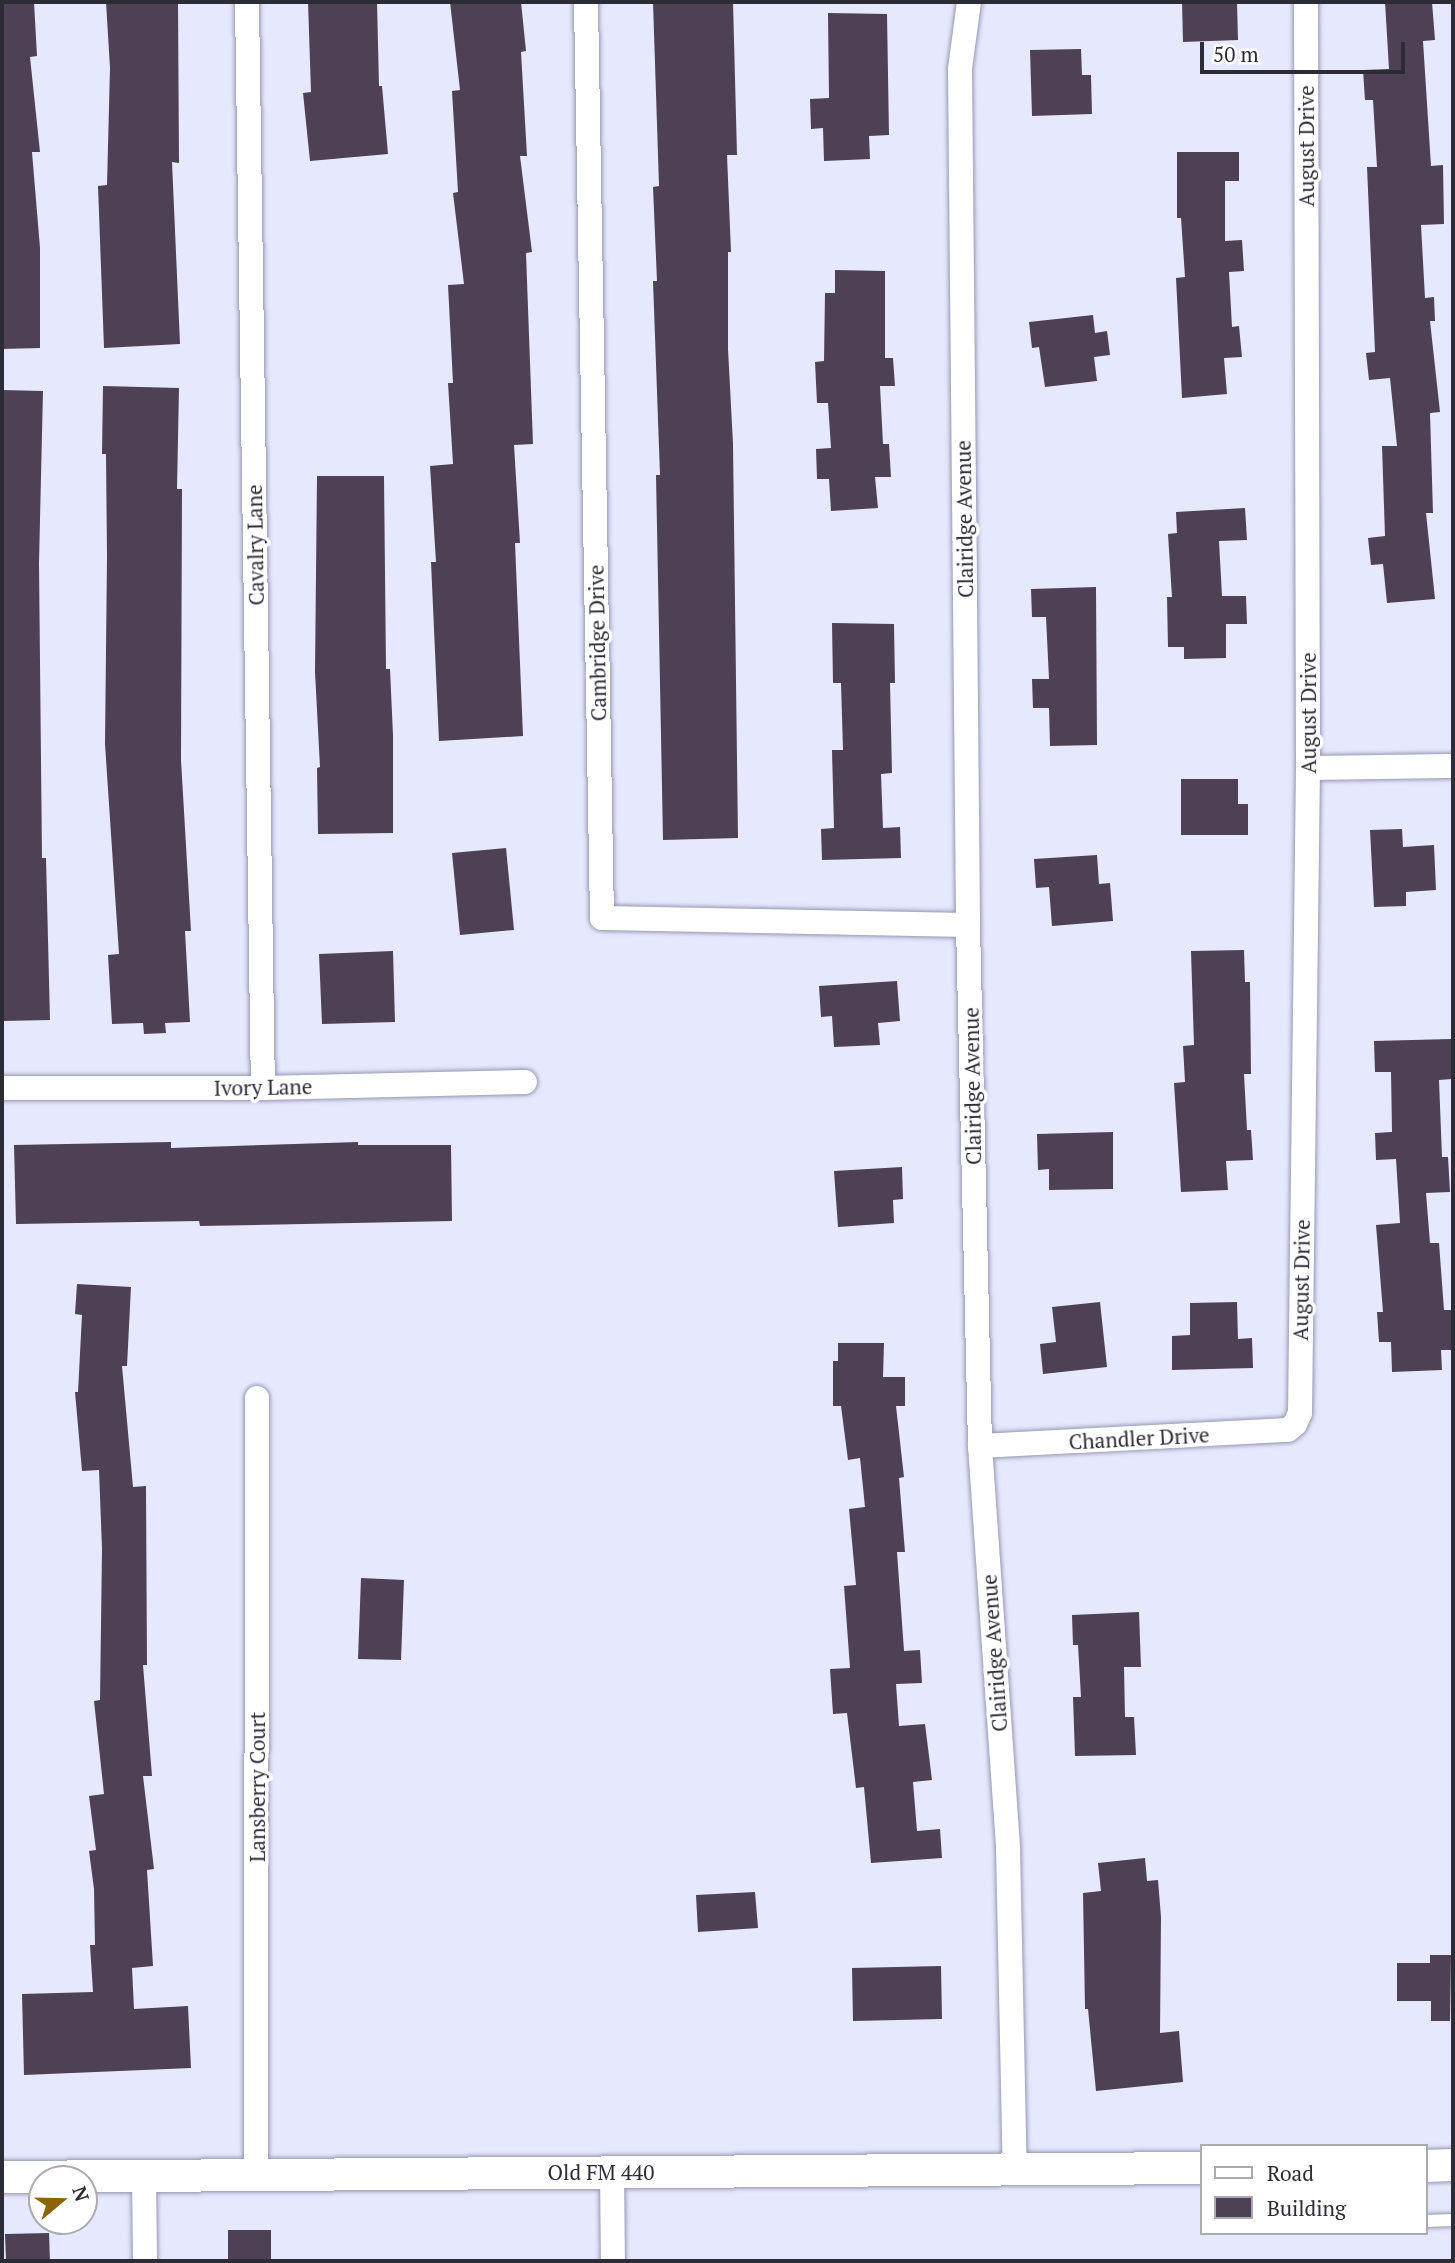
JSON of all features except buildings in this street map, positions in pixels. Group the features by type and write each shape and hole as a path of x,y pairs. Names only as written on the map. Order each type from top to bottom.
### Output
{"street":[{"name":"Cavalry Lane","path":"247,2 262,1088"},
{"name":"Cambridge Drive","path":"586,2 602,918 968,925"},
{"name":"Clairidge Avenue","path":"969,2 960,69 968,925 980,1446 1008,1848 1015,2170"},
{"name":"August Drive","path":"1296,1424 1300,1413 1308,768 1306,2"},
{"path":"1308,768 1453,766"},
{"name":"Ivory Lane","path":"2,1088 262,1088 525,1082"},
{"name":"Lansberry Court","path":"256,2175 257,1398"},
{"name":"Chandler Drive","path":"980,1446 1288,1430 1296,1424"},
{"path":"1427,2165 1453,2165"},
{"name":"Old FM 440","path":"2,2177 1200,2168"},
{"path":"612,2172 613,2261"},
{"path":"144,2176 145,2261"}],"lane":[{"path":"1427,2221 1453,2220"}]}
